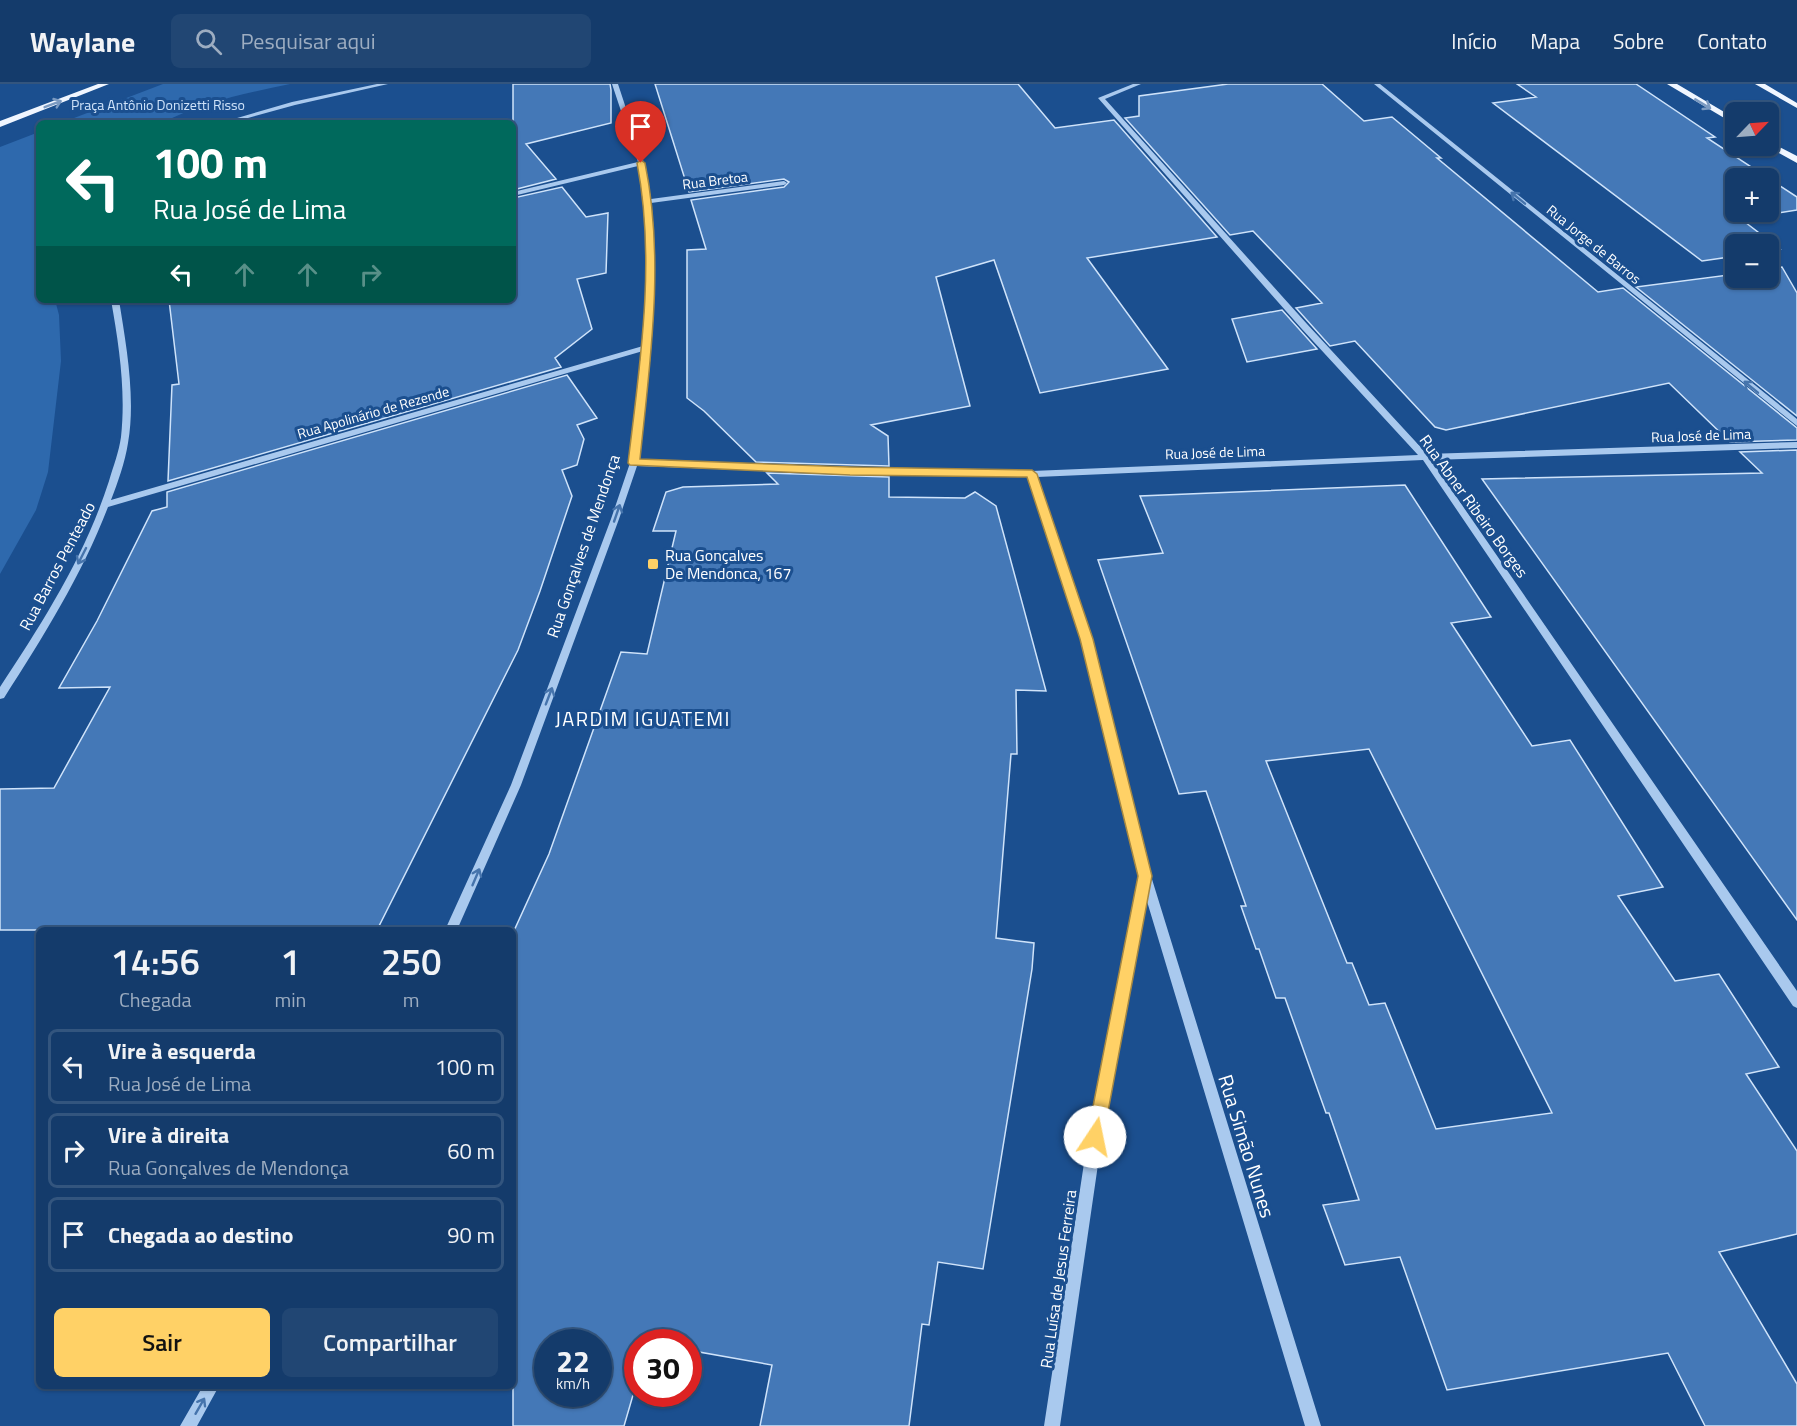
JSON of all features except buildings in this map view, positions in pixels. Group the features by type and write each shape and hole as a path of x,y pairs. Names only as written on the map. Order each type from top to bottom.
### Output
{"main road":[{"path":"0,124 105,84"},
{"path":"1671,84 1725,116"},
{"path":"1759,84 1797,106"},
{"path":"1779,149 1797,160"}],"street":[{"path":"234,120 294,103 385,84"},
{"name":"Rua Gonçalves de Mendonça","path":"452,927 516,784 634,463 647,347 650,271 648,201 641,163 615,84"},
{"name":"Rua Abner Ribeiro Borges","path":"1138,84 1103,95 1101,98 1304,326 1425,457 1797,1002"},
{"name":"Rua Jorge de Barros","path":"1377,84 1797,423"},
{"path":"516,193 641,163"},
{"name":"Rua Bretoa","path":"648,201 784,183"},
{"name":"Rua Barros Penteado","path":"0,695 29,650 108,504 125,439 126,385 122,337 116,303"},
{"name":"Rua Apolinário de Rezende","path":"108,504 647,347"},
{"name":"Rua José de Lima","path":"634,463 850,471 1032,474 1425,457 1797,445"},
{"name":"Rua Luísa de Jesus Ferreira","path":"1032,474 1086,639 1145,876 1095,1137 1052,1426"},
{"name":"Rua Simão Nunes","path":"1145,876 1313,1426"},
{"path":"188,1426 209,1389"}],"green space":[{"name":"Praça Antônio Donizetti Risso","path":"163,84 290,84 208,104 168,120 69,120"},
{"name":"Praça Antônio Donizetti Risso","path":"36,133 36,303 56,303 59,315 61,361 48,472 36,510 0,574 0,147"}],"place":[{"name":"Rua Gonçalves De Mendonca, 167","path":"653,564"}],"district":[{"name":"JARDIM IGUATEMI","path":"643,718"}],"route":[{"path":"641,163 648,201 650,271 647,347 634,463 955,474 1032,474 1086,639 1145,876 1095,1137"}]}
